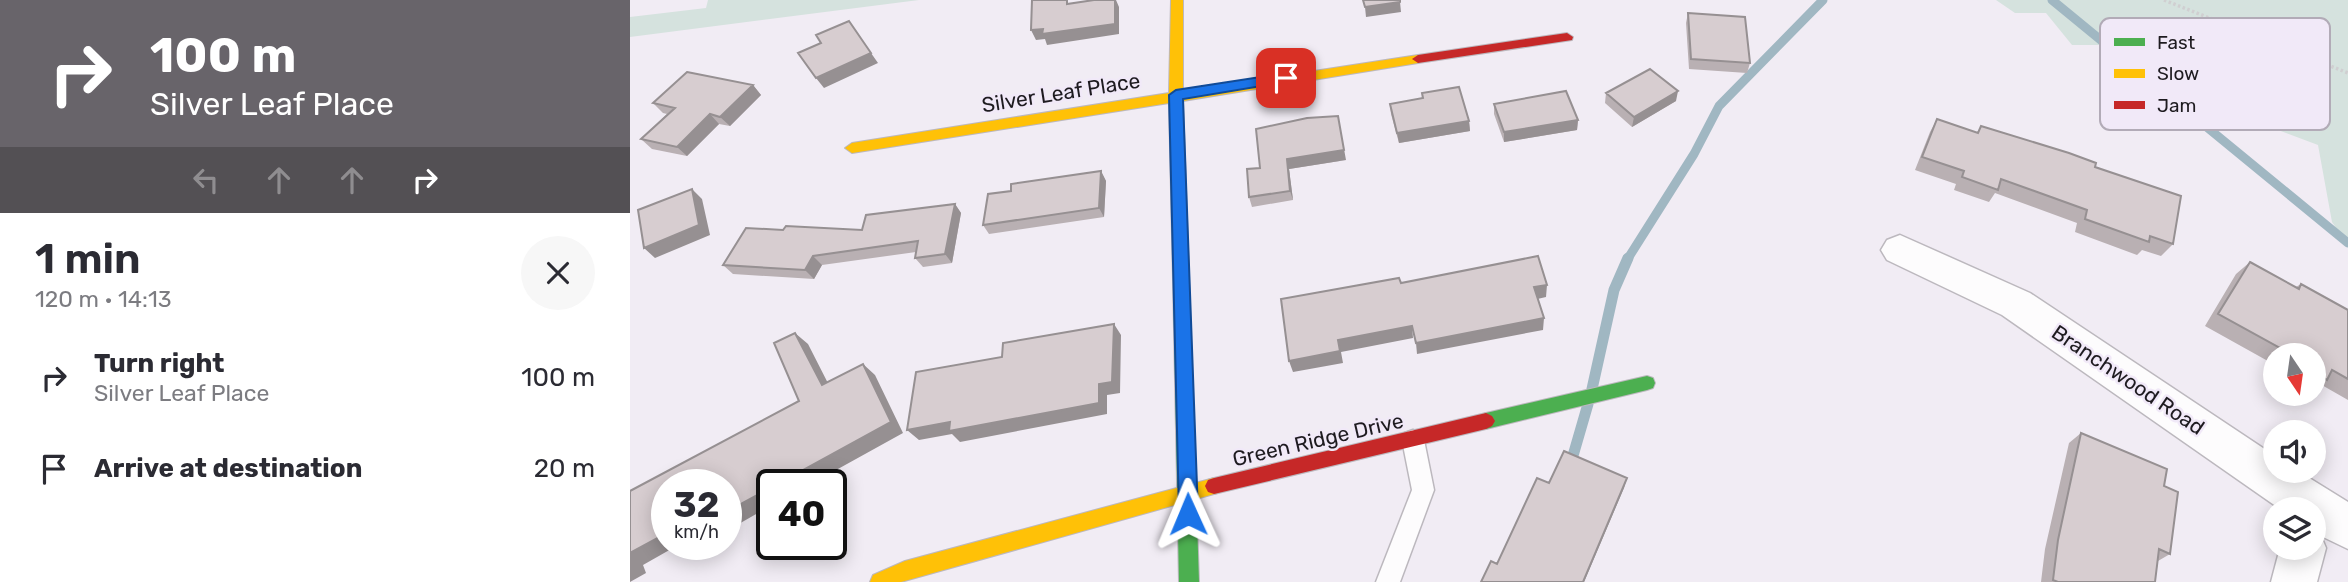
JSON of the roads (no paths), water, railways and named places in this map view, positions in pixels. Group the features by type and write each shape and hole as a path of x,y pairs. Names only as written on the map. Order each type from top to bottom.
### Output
{"street":[{"path":"1177,0 1176,95 1189,582"},
{"name":"Silver Leaf Place","path":"852,148 1176,95 1567,37"},
{"name":"Branchwood Road","path":"1900,250 2016,304 2283,497"},
{"name":"Green Ridge Drive","path":"880,582 905,570 1188,492 1647,383"},
{"path":"2294,582 2303,560"}],"lane":[{"path":"1388,582 1423,490 1413,440"}],"waterway":[{"path":"1627,259 1694,154 1719,106 1823,0"},
{"path":"2052,0 2100,39"},
{"path":"2210,130 2348,243"},
{"path":"1592,389 1614,290 1627,259"},
{"path":"1570,466 1588,404"}]}
